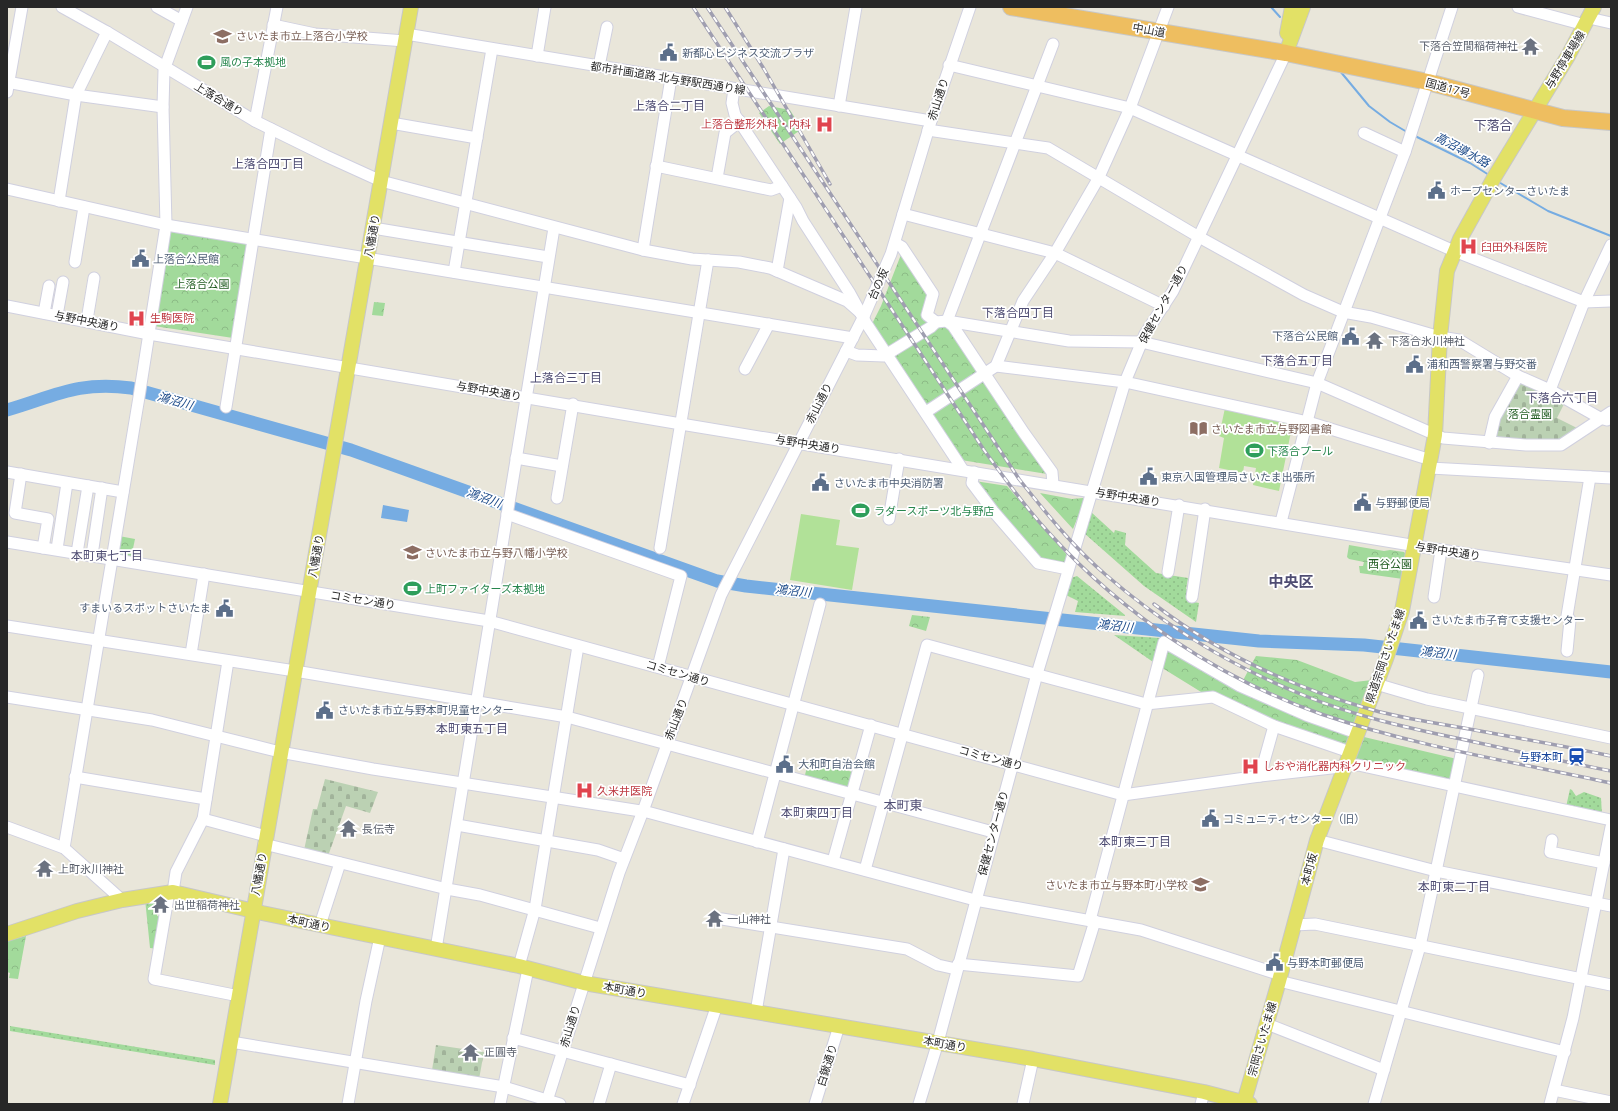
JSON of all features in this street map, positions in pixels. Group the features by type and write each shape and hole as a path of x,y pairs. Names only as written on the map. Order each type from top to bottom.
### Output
{"highway":[{"name":"中山道","path":"1011,7 1286,53"},
{"name":"国道17号","path":"1286,53 1428,82 1563,118 1611,122"}],"main road":[{"name":"八幡通り","path":"220,1104 252,910 337,436 411,7"},
{"path":"1286,53 1286,40 1292,7"},
{"path":"1286,53 1303,7"},
{"name":"与野停車場線","path":"1533,111 1589,17"},
{"name":"県道宗岡さいたま線","path":"1344,766 1386,659 1402,611 1435,435 1440,337 1447,271 1454,250 1493,178 1533,111"},
{"name":"本町坂","path":"1280,978 1317,840 1344,766"},
{"name":"本町通り","path":"7,934 77,912 122,900 171,892 523,968 584,983 1033,1059 1202,1098 1247,1103"},
{"name":"宗岡さいたま線","path":"1247,1103 1280,978"}],"street":[{"path":"22,7 8,86 163,107"},
{"name":"上落合通り","path":"62,7 74,10 107,32 255,121 381,181 554,228 643,250 708,260 739,262 777,271 846,301 864,316"},
{"path":"157,7 182,21"},
{"path":"64,848 142,382 166,225 163,107 164,70 187,7"},
{"path":"255,121 277,7"},
{"path":"537,56 545,7"},
{"path":"839,106 856,7"},
{"name":"赤山通り","path":"903,214 929,125 970,7"},
{"path":"926,412 996,366 1012,332 1023,301 1055,253 1098,179 1130,108 1168,7"},
{"path":"1281,522 1317,383 1405,152 1452,7"},
{"path":"1518,7 1589,17 1611,23"},
{"name":"都市計画道路 北与野駅西通り線","path":"273,25 314,34 406,38 537,56 839,106 1015,143 1048,148 1098,179 1199,237 1304,295 1343,312 1371,317 1440,337 1459,340 1518,376 1550,390 1606,419"},
{"path":"599,66 607,27"},
{"path":"59,201 76,95 107,32"},
{"path":"941,322 980,233 1054,44"},
{"path":"454,272 467,204 492,49"},
{"name":"保健センター通り","path":"919,1104 938,1042 993,832 1037,674 1125,382 1141,342 1173,291 1286,53"},
{"path":"949,65 1130,108 1454,250 1584,302 1611,301"},
{"path":"643,250 671,78"},
{"path":"734,89 732,107 740,121 888,355 963,470"},
{"path":"717,178 725,133 740,121"},
{"path":"391,123 477,138"},
{"path":"226,407 271,129"},
{"path":"1364,133 1405,152"},
{"path":"656,166 771,190 782,186"},
{"path":"7,190 166,225 853,338"},
{"path":"777,271 790,198"},
{"path":"75,262 84,207"},
{"path":"903,214 1055,253 1164,306"},
{"name":"台の坂","path":"846,351 864,316 895,243 903,214"},
{"path":"373,228 548,257"},
{"path":"436,949 447,889 462,783 510,498 543,287 554,228"},
{"path":"895,243 902,247 933,294 927,315 953,326 1024,433 1052,472 1053,484"},
{"path":"1550,390 1584,302 1611,245"},
{"path":"660,548 708,260"},
{"path":"86,320 94,278"},
{"path":"57,315 63,282"},
{"path":"44,313 49,286"},
{"name":"与野中央通り","path":"7,306 86,320 149,334 573,404 681,424 1205,509 1441,550 1611,575"},
{"path":"846,351 857,355 888,355 941,322 1069,340 1141,342 1317,383 1443,438 1488,443 1561,445 1606,419 1611,412"},
{"path":"745,369 769,324"},
{"name":"赤山通り","path":"546,1102 600,928 724,588 846,351"},
{"path":"996,366 1125,382 1308,422 1430,464 1611,478"},
{"path":"1488,443 1495,417 1518,376"},
{"path":"557,498 573,404"},
{"path":"516,458 562,466"},
{"path":"889,519 899,459"},
{"path":"7,472 123,492"},
{"path":"974,472 972,483 993,511 1038,563 1068,569"},
{"path":"21,474 15,513 48,519 43,548"},
{"path":"1567,651 1570,620 1567,616 1590,477"},
{"path":"57,549 67,483"},
{"path":"77,553 88,486"},
{"path":"92,555 102,488"},
{"path":"1168,572 1179,505"},
{"path":"1192,597 1205,509"},
{"path":"507,514 681,576 658,667"},
{"name":"コミセン通り","path":"7,542 489,621 1123,795 1260,776 1344,766 1364,766 1453,787 1611,820"},
{"path":"1434,597 1441,550"},
{"path":"191,654 204,574"},
{"path":"757,842 820,604"},
{"path":"7,626 191,654 567,717 993,832"},
{"path":"722,919 907,949 938,965 1078,976 1146,704 1164,642 1240,686 1306,715 1357,733"},
{"path":"865,870 927,645 1146,704 1213,697 1274,726 1350,752"},
{"path":"500,1104 513,1038 523,968 535,909 578,646"},
{"path":"228,661 203,819 176,872 154,979 239,996"},
{"path":"1374,1104 1420,946 1478,675"},
{"path":"1376,684 1427,699 1611,738"},
{"path":"7,697 152,720 280,752 553,798 643,811 975,900 1141,930 1280,978 1565,1052"},
{"path":"833,862 871,725"},
{"path":"1260,776 1274,726"},
{"path":"75,777 206,799"},
{"path":"203,819 340,863 447,889 480,895 600,928"},
{"path":"457,825 598,850 624,859"},
{"path":"7,827 64,848 122,900"},
{"path":"1550,1104 1565,1052 1611,827"},
{"path":"1317,840 1436,871 1611,906"},
{"path":"1552,840 1550,852 1604,863"},
{"path":"756,1012 784,849"},
{"path":"320,925 340,863"},
{"path":"1294,926 1315,924 1611,985"},
{"path":"348,1104 380,937"},
{"path":"683,1104 717,1006"},
{"path":"1267,1024 1384,1070"},
{"name":"白鍬通り","path":"815,1104 840,1026"},
{"path":"513,1038 690,1084"},
{"path":"231,1042 504,1087 546,1102 560,1104"},
{"path":"1023,1104 1033,1059"},
{"path":"599,1104 611,1064"},
{"path":"1554,1090 1611,1102"}],"green space":[{"path":"769,106 790,110 802,129 780,144 759,113"},
{"name":"上落合公園","path":"169,230 249,242 233,338 154,326"},
{"path":"902,252 928,292 924,317 948,325 976,369 977,374 985,382 1047,474 961,460 872,324 881,306"},
{"path":"374,302 385,303 383,316 372,315"},
{"name":"落合霊園","path":"1519,379 1565,402 1557,418 1577,428 1560,442 1494,439 1497,418"},
{"name":"下落合プール","path":"1225,408 1293,422 1279,491 1253,485 1256,468 1244,466 1243,473 1219,468 1224,438 1219,436"},
{"path":"975,481 1007,486 1067,555 1064,566 1040,562"},
{"path":"1040,493 1072,499 1083,498 1083,504 1073,529"},
{"path":"1091,512 1114,533 1115,530 1126,533 1125,545 1156,573 1188,578 1186,589 1191,590 1189,601 1199,603 1196,622 1144,586 1084,533"},
{"path":"801,514 840,520 836,545 859,548 852,590 790,580"},
{"path":"119,536 135,539 131,558 115,556"},
{"name":"西谷公園","path":"1349,545 1384,551 1390,550 1404,552 1407,556 1403,579 1360,573 1359,566 1363,566 1364,562 1349,559 1347,557"},
{"path":"1077,576 1125,616 1075,612 1078,601 1066,595 1071,578"},
{"path":"912,615 930,617 926,631 909,626"},
{"path":"1114,635 1160,638 1156,664"},
{"path":"1165,648 1239,688 1256,656 1297,660 1355,682 1372,680 1345,748 1206,695 1159,666"},
{"path":"1364,737 1457,759 1450,782 1353,759"},
{"path":"809,761 853,772 851,790 804,778"},
{"path":"325,779 378,792 370,813 346,806 328,856 304,850 313,809 317,809"},
{"path":"1570,789 1576,796 1584,792 1601,798 1602,815 1566,807"},
{"path":"158,897 157,916 163,917 158,949 150,948 145,899"},
{"path":"26,936 18,979 9,978 10,973 7,972 7,941"},
{"path":"10,1026 215,1060 215,1065 10,1031"},
{"path":"436,1045 484,1052 479,1079 432,1070"}],"water":[{"path":"383,505 409,510 407,522 381,518"}],"waterway":[{"name":"高沼導水路","path":"1271,7 1280,17"},
{"name":"高沼導水路","path":"1340,71 1369,106 1390,122 1407,132"},
{"name":"高沼導水路","path":"1415,136 1470,163 1489,175"},
{"name":"高沼導水路","path":"1497,181 1548,211 1611,236"},
{"name":"鴻沼川","path":"7,410 53,395 81,388 112,386 131,388 351,450 717,581 746,586 1259,641 1364,645 1611,672"}],"railway":[{"path":"693,7 984,450 1041,524 1078,563 1109,591 1141,617 1209,662 1245,682 1321,714 1428,744 1611,783"},
{"path":"707,7 1019,479 1071,541 1128,594 1175,628 1225,658 1276,684 1322,702 1401,726 1611,771"},
{"path":"725,7 764,69 830,184"},
{"path":"1154,604 1205,639 1231,654 1287,680 1344,701 1400,717 1611,756"}],"place":[{"name":"さいたま市立上落合小学校","path":"223,36"},
{"name":"下落合笠間稲荷神社","path":"1531,46"},
{"name":"新都心ビジネス交流プラザ","path":"669,53"},
{"name":"風の子本拠地","path":"207,62"},
{"name":"上落合整形外科・内科","path":"824,124"},
{"name":"ホープセンターさいたま","path":"1437,191"},
{"name":"臼田外科医院","path":"1468,247"},
{"name":"上落合公民館","path":"140,259"},
{"name":"生駒医院","path":"137,318"},
{"name":"下落合公民館","path":"1351,336"},
{"name":"下落合氷川神社","path":"1375,341"},
{"name":"浦和西警察署与野交番","path":"1414,364"},
{"name":"さいたま市立与野図書館","path":"1198,429"},
{"name":"下落合プール","path":"1254,451"},
{"name":"東京入国管理局さいたま出張所","path":"1148,477"},
{"name":"さいたま市中央消防署","path":"821,483"},
{"name":"与野郵便局","path":"1362,503"},
{"name":"ラダースポーツ北与野店","path":"861,511"},
{"name":"さいたま市立与野八幡小学校","path":"412,553"},
{"name":"上町ファイターズ本拠地","path":"412,589"},
{"name":"すまいるスポットさいたま","path":"224,608"},
{"name":"さいたま市子育て支援センター","path":"1418,620"},
{"name":"さいたま市立与野本町児童センター","path":"325,710"},
{"name":"与野本町","path":"1576,757"},
{"name":"大和町自治会館","path":"785,764"},
{"name":"しおや消化器内科クリニック","path":"1250,766"},
{"name":"久米井医院","path":"584,791"},
{"name":"コミュニティセンター（旧）","path":"1210,819"},
{"name":"長伝寺","path":"349,829"},
{"name":"上町氷川神社","path":"45,869"},
{"name":"さいたま市立与野本町小学校","path":"1201,885"},
{"name":"出世稲荷神社","path":"161,905"},
{"name":"一山神社","path":"714,919"},
{"name":"与野本町郵便局","path":"1274,963"},
{"name":"正圓寺","path":"471,1052"}],"district":[{"name":"上落合二丁目","path":"669,106"},
{"name":"下落合","path":"1493,125"},
{"name":"上落合四丁目","path":"268,164"},
{"name":"下落合四丁目","path":"1018,313"},
{"name":"下落合五丁目","path":"1297,361"},
{"name":"上落合三丁目","path":"566,378"},
{"name":"下落合六丁目","path":"1562,398"},
{"name":"本町東七丁目","path":"107,556"},
{"name":"中央区","path":"1291,582"},
{"name":"本町東五丁目","path":"472,729"},
{"name":"本町東","path":"903,805"},
{"name":"本町東四丁目","path":"817,813"},
{"name":"本町東三丁目","path":"1135,842"},
{"name":"本町東二丁目","path":"1454,887"}]}
